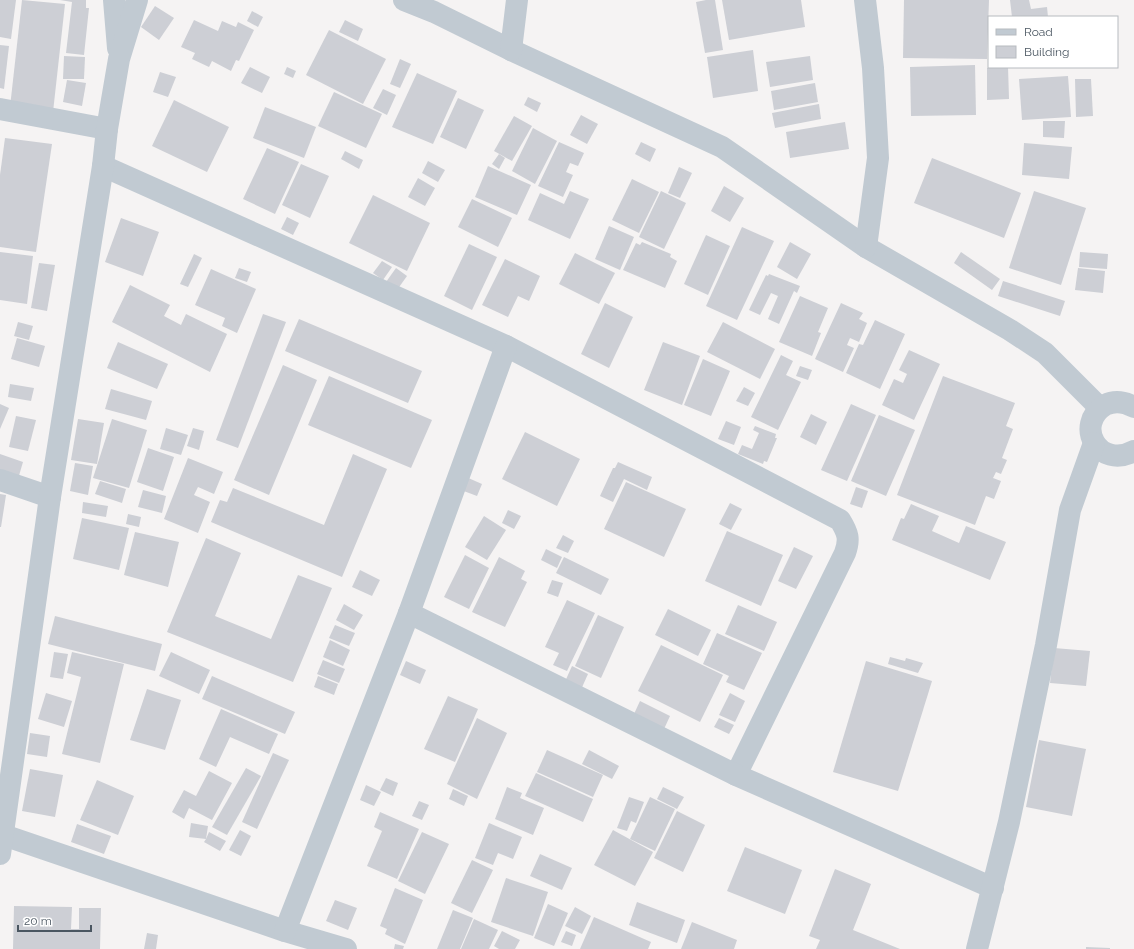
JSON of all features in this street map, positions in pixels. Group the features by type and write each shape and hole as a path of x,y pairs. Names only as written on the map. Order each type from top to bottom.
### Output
{"street":[{"path":"114,0 119,59"},
{"path":"137,0 119,59 107,129 103,166 50,497 1,841 346,949"},
{"path":"404,0 434,12 511,50 722,147 866,247 1010,330 1045,353 1100,408"},
{"path":"511,50 517,0"},
{"path":"865,0 874,68 878,158 866,247"},
{"path":"0,109 107,129"},
{"path":"103,166 506,346 840,520 848,533 849,542 845,553 736,775"},
{"path":"285,931 409,612 506,346"},
{"path":"1134,407 1127,403 1109,403 1100,408 1094,416 1091,425 1091,434 1094,443 1100,450 1108,455 1118,457 1134,451"},
{"path":"977,949 1009,822 1046,645 1070,510 1094,443"},
{"path":"0,480 50,497"},
{"path":"409,612 736,775 993,888"}],"building":[{"path":"0,0 16,0 11,39 0,37"},
{"path":"22,0 65,4 53,112 10,107"},
{"path":"60,0 86,0 86,8 89,8 84,55 66,53 72,2"},
{"path":"715,0 723,50 705,53 696,2"},
{"path":"722,0 801,0 805,27 729,40"},
{"path":"904,0 989,0 987,59 903,58"},
{"path":"1010,0 1029,0 1031,9 1047,7 1048,16 1012,16"},
{"path":"155,6 174,18 159,40 141,27"},
{"path":"252,11 263,17 258,27 247,21"},
{"path":"194,20 218,31 222,21 236,27 238,22 254,30 239,61 236,60 231,71 212,61 209,67 192,59 195,53 181,47"},
{"path":"345,20 363,29 358,41 339,32"},
{"path":"329,30 386,59 363,104 306,75"},
{"path":"0,45 9,46 4,89 0,88"},
{"path":"753,50 758,91 713,98 707,57"},
{"path":"64,56 85,57 84,79 63,79"},
{"path":"810,56 813,80 770,87 766,62"},
{"path":"400,59 411,64 400,88 390,84"},
{"path":"975,65 976,115 911,116 910,67"},
{"path":"250,67 270,77 262,93 241,83"},
{"path":"287,67 296,71 293,78 284,74"},
{"path":"987,68 1008,68 1009,99 987,100"},
{"path":"160,72 176,77 168,97 153,92"},
{"path":"417,73 457,91 433,144 392,127"},
{"path":"1068,76 1071,117 1022,120 1019,79"},
{"path":"1075,79 1091,79 1093,116 1076,117"},
{"path":"67,80 86,83 82,106 63,102"},
{"path":"815,83 818,102 774,110 771,91"},
{"path":"383,89 396,95 387,115 373,108"},
{"path":"334,92 382,114 366,148 318,126"},
{"path":"528,97 541,103 537,112 524,105"},
{"path":"458,98 484,110 466,149 440,137"},
{"path":"174,100 229,127 207,172 152,146"},
{"path":"819,104 821,119 775,128 772,113"},
{"path":"265,107 316,127 304,158 253,138"},
{"path":"581,115 598,124 587,144 570,135"},
{"path":"514,116 532,126 512,161 494,151"},
{"path":"1043,121 1065,121 1064,138 1043,137"},
{"path":"845,122 849,149 790,158 786,132"},
{"path":"533,128 557,141 535,184 512,171"},
{"path":"5,138 52,144 36,252 0,247 0,175"},
{"path":"559,142 584,153 578,166 570,163 566,172 573,175 563,197 538,186"},
{"path":"641,142 656,149 650,162 635,154"},
{"path":"1024,143 1072,147 1069,179 1022,175"},
{"path":"267,148 299,162 275,214 243,199"},
{"path":"345,151 363,160 359,169 341,159"},
{"path":"499,154 505,158 499,169 492,164"},
{"path":"932,158 1021,193 1004,238 914,203"},
{"path":"428,161 445,170 438,182 422,173"},
{"path":"301,164 329,176 310,218 282,205"},
{"path":"488,166 531,185 517,215 475,197"},
{"path":"679,167 692,173 680,198 668,193"},
{"path":"418,178 435,188 425,206 408,197"},
{"path":"632,179 659,192 639,233 612,220"},
{"path":"724,186 744,198 730,222 711,211"},
{"path":"570,191 589,199 570,239 528,220 540,193 564,204"},
{"path":"661,191 686,203 664,249 639,237"},
{"path":"1034,191 1086,208 1061,285 1009,268"},
{"path":"373,195 430,223 407,271 349,243"},
{"path":"472,199 512,218 498,247 458,227"},
{"path":"287,217 299,223 293,235 281,229"},
{"path":"121,218 159,232 143,276 105,262"},
{"path":"609,226 634,237 620,270 595,259"},
{"path":"742,227 774,241 737,320 706,306"},
{"path":"706,235 730,246 708,295 684,284"},
{"path":"642,242 671,254 670,257 677,261 665,288 623,270 636,243 640,245"},
{"path":"790,242 811,254 797,279 777,267"},
{"path":"469,244 497,257 472,310 444,296"},
{"path":"0,252 33,256 27,304 0,300"},
{"path":"961,252 1000,279 992,290 954,263"},
{"path":"1080,252 1108,254 1107,269 1079,267"},
{"path":"575,253 615,273 599,304 559,284"},
{"path":"194,254 202,258 188,287 180,284"},
{"path":"505,259 540,276 529,301 518,296 508,317 482,305"},
{"path":"382,261 392,267 383,280 373,273"},
{"path":"39,263 55,265 47,311 31,308"},
{"path":"239,268 251,272 247,282 235,278"},
{"path":"396,268 407,276 397,290 386,282"},
{"path":"1078,268 1105,271 1103,293 1075,290"},
{"path":"211,269 256,289 237,333 222,326 225,318 195,305"},
{"path":"769,274 800,286 797,293 794,291 779,324 768,319 778,296 771,293 760,315 749,310 766,275 768,276"},
{"path":"1003,281 1065,301 1060,316 998,296"},
{"path":"130,285 170,305 164,316 181,325 186,314 227,334 210,372 112,322"},
{"path":"800,296 828,308 818,332 821,333 812,356 779,342"},
{"path":"605,303 633,317 609,368 581,354"},
{"path":"841,303 863,313 859,319 867,323 859,342 850,338 847,345 854,348 843,372 815,359"},
{"path":"263,314 286,322 238,448 216,440"},
{"path":"299,319 422,371 408,403 285,351"},
{"path":"875,320 905,334 880,389 846,373 859,344 863,345"},
{"path":"18,322 33,326 29,340 14,336"},
{"path":"723,322 775,349 760,379 707,352"},
{"path":"17,338 45,346 39,367 11,359"},
{"path":"118,342 168,364 157,389 107,368"},
{"path":"663,342 700,356 682,405 644,390"},
{"path":"909,350 940,364 914,420 882,405 894,379 903,383 907,374 899,370"},
{"path":"781,355 793,361 786,375 801,382 778,430 751,417"},
{"path":"703,359 730,371 711,416 684,405"},
{"path":"283,365 317,380 269,495 234,480"},
{"path":"800,366 812,370 808,380 796,376"},
{"path":"329,376 432,420 411,468 308,425"},
{"path":"943,376 1015,403 1006,426 1013,429 1002,458 1007,460 1001,474 996,472 993,478 1001,481 994,499 986,496 975,525 897,495"},
{"path":"10,384 34,388 31,401 8,397"},
{"path":"744,387 755,393 748,406 736,401"},
{"path":"111,389 152,401 146,420 105,409"},
{"path":"0,404 9,408 0,429"},
{"path":"851,404 876,415 847,481 821,470"},
{"path":"811,414 827,422 816,445 800,437"},
{"path":"879,415 915,430 886,496 851,481"},
{"path":"16,416 36,420 28,451 9,447"},
{"path":"78,419 104,423 97,464 71,460"},
{"path":"112,419 147,430 129,488 93,478"},
{"path":"726,421 741,427 734,445 718,439"},
{"path":"755,426 776,434 775,438 777,438 767,462 764,461 763,464 738,454 742,445 752,449 759,433 753,430"},
{"path":"166,428 188,435 181,455 160,449"},
{"path":"193,428 204,431 199,450 187,446"},
{"path":"525,432 580,459 557,506 502,479"},
{"path":"148,448 174,457 163,491 137,482"},
{"path":"0,454 23,462 18,479 0,473"},
{"path":"353,454 387,469 342,577 211,522 220,500 227,502 233,488 324,525"},
{"path":"188,458 223,472 214,494 198,487 194,495 210,502 198,533 164,519"},
{"path":"618,462 652,477 647,490 624,479 613,502 600,496 613,468 615,468"},
{"path":"75,463 93,466 88,495 70,491"},
{"path":"466,477 482,484 477,496 461,490"},
{"path":"100,481 126,489 122,503 95,494"},
{"path":"626,482 686,509 664,557 604,529"},
{"path":"856,487 868,491 862,508 850,504"},
{"path":"143,490 166,496 162,513 138,507"},
{"path":"0,494 6,495 1,527 0,527"},
{"path":"83,502 108,506 106,517 82,513"},
{"path":"730,503 742,509 731,530 719,524"},
{"path":"911,504 939,516 932,531 959,543 966,526 1006,542 990,580 892,540 901,518 904,519"},
{"path":"508,510 521,516 514,529 502,523"},
{"path":"128,514 141,517 139,527 126,524"},
{"path":"484,516 506,530 487,560 465,547"},
{"path":"82,518 129,528 119,570 73,559"},
{"path":"727,531 783,555 761,606 705,581"},
{"path":"135,532 179,542 168,587 124,575"},
{"path":"563,535 574,541 568,553 556,548"},
{"path":"206,538 241,553 215,616 271,639 298,575 332,588 293,682 167,632"},
{"path":"794,547 813,556 796,589 778,581"},
{"path":"546,549 562,557 557,568 541,560"},
{"path":"465,555 489,568 469,609 444,597"},
{"path":"499,557 525,571 521,579 527,582 505,627 472,612"},
{"path":"564,557 609,579 601,595 556,573"},
{"path":"360,570 380,580 372,596 352,587"},
{"path":"552,580 563,583 558,597 547,593"},
{"path":"567,600 595,613 567,671 553,665 559,653 545,647"},
{"path":"344,604 363,615 354,630 336,620"},
{"path":"738,605 777,622 764,651 725,634"},
{"path":"668,609 711,630 698,656 655,635"},
{"path":"598,615 624,627 601,678 575,666"},
{"path":"55,616 162,644 155,671 48,644"},
{"path":"335,625 355,633 349,646 329,638"},
{"path":"717,633 762,653 744,690 726,682 729,676 703,664"},
{"path":"330,640 350,650 343,666 323,657"},
{"path":"661,645 723,675 700,722 638,691"},
{"path":"1054,648 1090,651 1086,686 1050,683"},
{"path":"54,652 68,654 63,679 50,677"},
{"path":"72,652 124,664 100,763 62,754 81,677 67,673"},
{"path":"171,652 210,670 199,694 159,676"},
{"path":"890,657 905,661 906,658 923,663 918,673 888,664"},
{"path":"323,660 345,669 339,683 317,674"},
{"path":"406,661 426,670 420,684 400,675"},
{"path":"866,661 932,681 898,791 833,772"},
{"path":"572,666 588,674 579,694 563,686"},
{"path":"212,676 295,712 285,734 202,699"},
{"path":"318,676 338,684 334,695 314,687"},
{"path":"147,689 181,700 165,750 130,740"},
{"path":"46,693 72,701 64,727 38,719"},
{"path":"730,693 745,701 735,722 719,715"},
{"path":"448,696 478,709 455,762 424,749"},
{"path":"640,701 670,716 664,729 634,714"},
{"path":"221,709 278,734 269,754 230,737 216,767 199,759"},
{"path":"477,718 507,733 477,799 447,784"},
{"path":"719,718 734,725 729,734 714,727"},
{"path":"30,733 50,736 47,757 27,754"},
{"path":"1039,740 1086,749 1072,816 1026,807"},
{"path":"547,750 603,775 593,797 537,772"},
{"path":"589,750 619,766 612,779 582,764"},
{"path":"273,753 289,760 257,829 242,822"},
{"path":"246,768 261,776 227,835 212,827"},
{"path":"30,769 63,775 55,817 22,811"},
{"path":"209,771 232,783 212,820 189,808 184,819 172,812 184,790 196,796"},
{"path":"536,773 593,799 583,822 525,796"},
{"path":"386,778 398,783 393,796 380,790"},
{"path":"97,780 134,796 118,835 80,820"},
{"path":"366,785 381,792 374,806 360,800"},
{"path":"507,787 522,793 520,798 544,808 533,835 495,819"},
{"path":"663,787 684,797 677,809 657,799"},
{"path":"453,789 468,796 464,806 449,799"},
{"path":"629,797 644,802 636,823 631,821 627,831 617,828"},
{"path":"650,797 675,809 655,851 630,839"},
{"path":"419,801 429,805 422,820 412,816"},
{"path":"677,811 705,825 683,872 654,858"},
{"path":"380,812 419,829 397,879 367,866 382,831 374,827"},
{"path":"191,823 208,826 206,839 189,837"},
{"path":"489,823 522,837 513,859 498,853 493,865 475,858"},
{"path":"77,824 111,836 104,854 71,842"},
{"path":"240,830 251,836 241,856 229,850"},
{"path":"613,830 653,852 635,886 594,865"},
{"path":"209,832 226,841 220,851 204,842"},
{"path":"422,832 449,844 425,894 398,881"},
{"path":"745,847 802,870 785,914 727,891"},
{"path":"540,854 572,868 562,890 530,876"},
{"path":"472,860 493,870 472,913 451,903"},
{"path":"835,869 871,884 853,930 900,949 816,949 820,940 809,936"},
{"path":"506,878 548,892 533,936 491,922"},
{"path":"395,888 423,900 405,944 385,934 387,929 380,926"},
{"path":"335,900 357,908 348,930 326,921"},
{"path":"637,902 685,920 677,943 629,925"},
{"path":"548,904 568,913 554,946 534,938"},
{"path":"14,906 72,907 71,929 79,929 79,908 101,908 100,949 13,949"},
{"path":"575,907 591,916 582,934 565,926"},
{"path":"453,910 473,918 460,949 437,949"},
{"path":"594,917 651,942 648,949 580,949"},
{"path":"474,919 498,930 489,949 461,949"},
{"path":"692,922 737,940 734,949 681,949"},
{"path":"502,931 520,940 515,949 499,949 494,946"},
{"path":"566,931 576,935 572,946 561,942"},
{"path":"147,933 158,935 156,949 144,949"},
{"path":"395,944 404,946 403,949 394,949"},
{"path":"1086,947 1110,948 1110,949 1086,949"}]}
